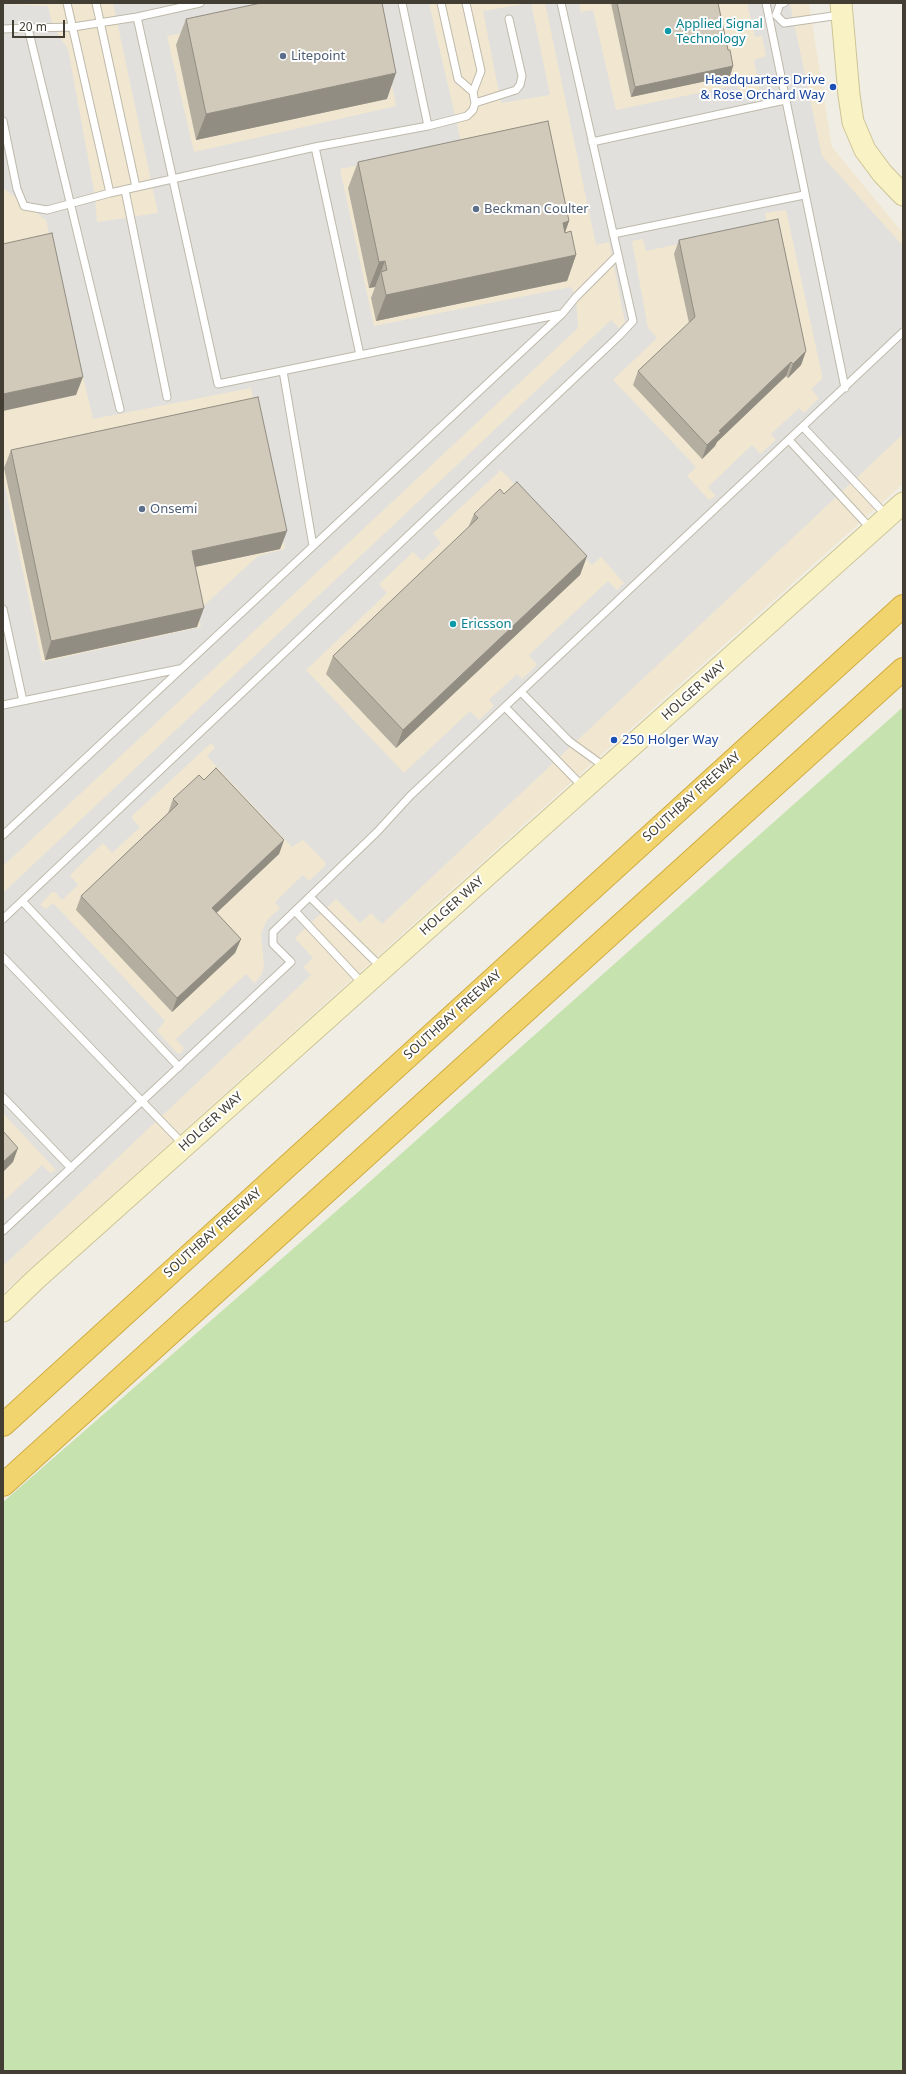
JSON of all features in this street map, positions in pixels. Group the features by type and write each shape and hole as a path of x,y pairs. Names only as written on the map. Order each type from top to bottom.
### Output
{"highway":[{"name":"SOUTHBAY FREEWAY","path":"3,1425 903,606"},
{"path":"3,1485 903,669"},
{"path":"3,1465 195,1290 232,1260 266,1245"}],"street":[{"path":"842,9 849,96 853,122 865,150 882,173 903,195"},
{"name":"HOLGER WAY","path":"3,1310 896,510"}],"lane":[{"path":"67,3 110,193"},
{"path":"96,3 136,187"},
{"path":"3,29 73,27 137,17 200,3"},
{"path":"402,3 428,126"},
{"path":"441,3 458,79 473,92"},
{"path":"3,121 17,189 24,206 47,210 110,193 315,147 428,126 467,116 473,110 475,103 473,92 482,71 466,3"},
{"path":"3,919 619,336 632,321 614,234 561,3"},
{"path":"766,3 772,16 785,100 845,388"},
{"path":"772,16 780,4 784,3"},
{"path":"772,16 784,23 842,9"},
{"path":"137,17 218,384 562,314"},
{"path":"475,103 516,90 520,85 522,76 509,19"},
{"path":"28,28 120,409"},
{"path":"592,142 785,100"},
{"path":"315,147 360,355"},
{"path":"124,190 167,397"},
{"path":"614,234 804,195"},
{"path":"3,835 562,314 576,297 618,255"},
{"path":"3,1231 143,1102 291,962 273,944 273,932 377,832 410,796 903,332"},
{"path":"283,371 313,546"},
{"path":"803,427 896,510"},
{"path":"789,440 872,531"},
{"path":"3,609 23,701"},
{"path":"3,705 181,669"},
{"path":"521,692 569,741 607,768"},
{"path":"505,707 585,788"},
{"path":"310,897 382,969"},
{"path":"22,901 179,1067"},
{"path":"295,911 364,985"},
{"path":"3,957 185,1146"},
{"path":"3,1097 71,1168"}],"shaded area":[{"path":"3,3 809,3 832,147 903,233 903,484 3,1293"},
{"path":"113,3 328,3 167,36 194,152 396,106 376,3 429,3 462,146 340,169 374,326 571,287 576,297 578,328 3,866 3,477 42,662 201,627 198,611 258,556 285,549 251,388 93,419 46,220 3,188 3,4 48,6 53,27 68,49 95,196 97,222 158,213"},
{"path":"531,3 550,95 501,103 483,11"},
{"path":"545,3 579,3 581,12 593,10 616,110 737,85 740,96 760,92 754,60 766,56 762,36 755,37 747,3 790,3 822,156 903,246 903,434 382,924 371,913 360,923 336,899 295,938 313,958 303,967 311,975 3,1266 3,1202 42,1165 50,1173 56,1170 3,1113 3,893 611,320 619,328 625,322 609,242 596,245","holes":["786,210 822,375 822,379 811,389 819,398 804,413 799,408 771,434 776,440 760,454 752,445 708,487 716,496 709,500 687,476 696,467 613,380 657,338 648,328 632,241 643,239 646,251 767,225 765,213","501,470 592,565 601,557 624,583 617,590 608,581 529,655 537,665 522,679 517,674 489,700 494,706 479,720 470,711 404,773 306,670 387,593 379,584 413,552 422,561 441,543 433,533","211,743 215,748 207,756 292,847 303,840 325,862 325,866 309,881 303,875 275,902 280,908 267,920 261,934 264,965 262,974 256,982 254,983 246,974 176,1039 184,1048 181,1053 177,1053 157,1031 165,1021 53,903 46,909 40,905 52,892 55,892 62,900 78,885 70,875 103,843 112,853 140,827 132,819 132,816"]}],"green space":[{"path":"903,707 903,2071 3,2071 3,1502 357,1193"}],"building":[{"path":"261,3 382,3 396,73 206,114 186,19"},
{"name":"Applied Signal Technology","path":"617,3 718,3 733,66 635,87"},
{"path":"548,121 569,221 563,223 565,233 571,231 576,255 386,295 381,272 387,270 385,261 379,262 358,162"},
{"path":"778,219 806,351 793,364 791,362 719,431 721,432 707,445 638,371 695,317 679,240"},
{"path":"52,233 83,377 3,394 3,244"},
{"name":"Onsemi","path":"258,397 287,531 192,551 204,608 51,641 11,450"},
{"name":"Ericsson","path":"517,482 587,556 403,730 333,656 478,518 474,514 500,489 504,494"},
{"path":"216,768 284,840 212,908 241,939 177,998 81,896 178,804 173,799 199,775 204,780"},
{"path":"3,1131 18,1148 3,1162"}],"place":[{"name":"Applied Signal Technology","path":"668,31"},
{"name":"Litepoint","path":"283,56"},
{"name":"Headquarters Drive & Rose Orchard Way","path":"833,87"},
{"name":"Beckman Coulter","path":"476,209"},
{"name":"Onsemi","path":"142,509"},
{"name":"Ericsson","path":"453,624"},
{"name":"250 Holger Way","path":"614,740"}]}
